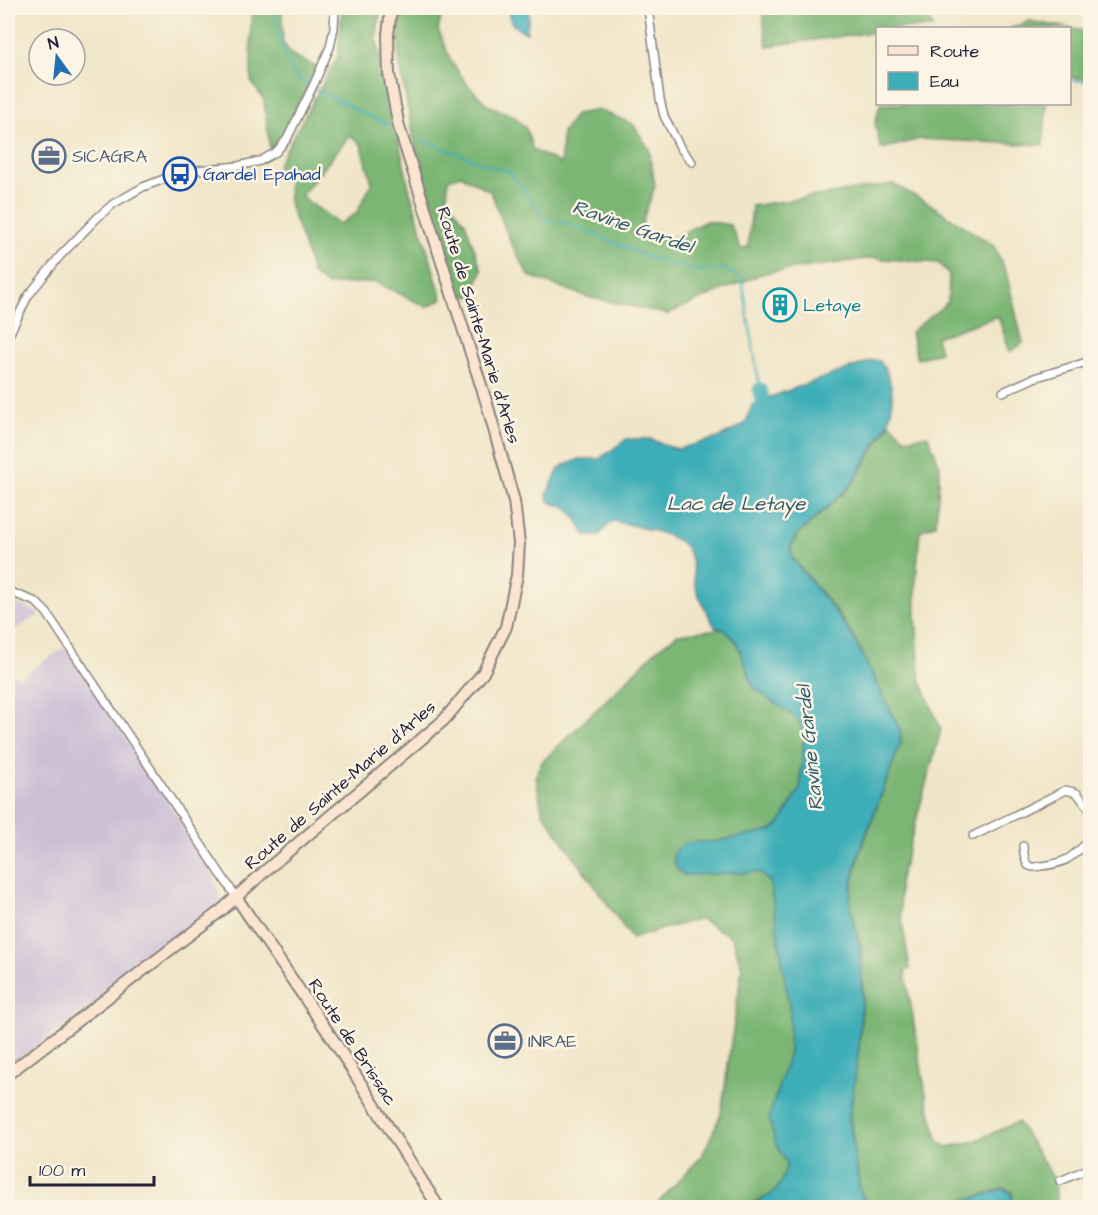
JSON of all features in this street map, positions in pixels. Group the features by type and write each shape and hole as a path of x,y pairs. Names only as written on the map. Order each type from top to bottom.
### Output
{"main road":[{"name":"Route de Sainte-Marie d'Arles","path":"8,1074 223,909 444,720 483,674 506,627 517,575 519,543 514,501 487,404 399,127 389,74 388,35 391,8"},
{"name":"Route de Brissac","path":"236,897 334,1041 439,1208"}],"street":[{"path":"8,337 28,296 60,256 113,204 143,187 180,174 260,161 276,152 286,139 330,47 335,8"},
{"path":"648,8 664,116 681,149 692,162"},
{"path":"1003,392 1034,378 1090,361"},
{"path":"8,591 36,602 47,613 236,897"},
{"path":"973,836 1066,790 1077,793 1090,810"},
{"path":"1023,846 1026,863 1037,867 1069,859 1090,840"},
{"path":"1060,1181 1090,1168"}],"shaded area":[{"path":"8,599 40,614 8,634"},
{"path":"65,647 211,867 222,902 113,990 8,1068 8,665 15,675 20,677"}],"green space":[{"path":"251,8 282,8 283,43 292,55 317,67 283,137 276,147 270,150 264,100 251,81"},
{"path":"342,8 381,8 376,37 409,188 442,299 427,307 375,282 326,285 312,274 289,203 288,178 277,166 338,56","holes":["350,135 361,144 372,183 356,214 339,224 301,196"]},
{"path":"403,8 443,8 438,30 452,63 467,84 487,105 514,116 526,129 533,150 561,164 562,133 576,114 599,110 633,124 649,149 655,186 642,222 648,237 673,238 706,221 730,225 741,249 748,247 752,206 893,184 928,203 994,246 1006,272 1023,343 1010,352 998,316 936,337 940,352 917,359 911,332 948,302 949,274 938,263 873,258 764,273 667,314 587,297 529,276 510,241 491,192 461,175 448,179 447,199 465,222 482,271 471,297 460,295 416,149 399,62 399,25"},
{"path":"762,8 924,8 933,27 876,27 876,34 767,46"},
{"path":"1030,21 1063,27 1014,27"},
{"path":"1071,28 1090,32 1090,79 1071,77"},
{"path":"880,105 1047,105 1043,145 920,139 881,149 875,124"},
{"path":"890,423 906,439 928,435 940,466 936,524 920,531 916,616 920,679 941,730 899,882 901,915 910,969 905,971 927,1101 939,1142 947,1147 975,1141 1018,1122 1057,1184 1059,1207 1014,1207 1012,1192 1004,1188 944,1207 870,1207 860,1191 850,1117 863,996 861,947 850,899 860,853 901,743 900,730 854,637 792,557 791,548 797,536 852,485"},
{"path":"725,630 737,643 754,688 799,720 804,735 800,789 779,825 771,831 712,842 694,842 684,875 759,872 770,882 790,1012 789,1053 769,1118 776,1144 787,1164 783,1182 770,1196 739,1207 654,1207 702,1156 721,1114 742,968 732,937 700,919 632,939 542,811 536,777 542,762 655,651 678,634"}],"water":[{"path":"508,8 528,8 527,33 513,24"},
{"name":"Lac de Letaye","path":"873,360 880,361 891,383 892,408 888,424 851,485 796,536 790,548 792,558 853,637 900,730 901,742 859,853 850,899 851,913 860,947 862,996 858,1057 849,1117 860,1192 869,1207 739,1207 765,1198 776,1190 787,1164 776,1144 769,1118 789,1053 790,1012 770,882 759,872 684,875 675,865 674,852 683,844 712,842 771,831 779,825 800,789 804,735 799,720 754,688 737,643 725,630 715,627 699,596 690,557 682,544 654,531 614,521 598,536 586,536 573,515 565,507 548,500 547,494 562,466 580,459 599,459 627,439 650,439 678,449 718,438 746,422 752,405"},
{"path":"1003,1189 1011,1193 1013,1207 946,1207"}],"waterway":[{"name":"Ravine Gardel","path":"276,8 281,44 288,63 297,77 314,89 387,124"},
{"path":"1071,80 1090,82"},
{"name":"Ravine Gardel","path":"423,140 510,172 547,221 570,224 651,258 700,271 725,269 742,279 760,390"},
{"name":"Ravine Gardel","path":"758,420 762,400 760,390"}],"place":[{"name":"SICAGRA","path":"49,156"},
{"name":"Gardel Epahad","path":"180,174"},
{"name":"Letaye","path":"780,305"},
{"name":"INRAE","path":"505,1041"}]}
